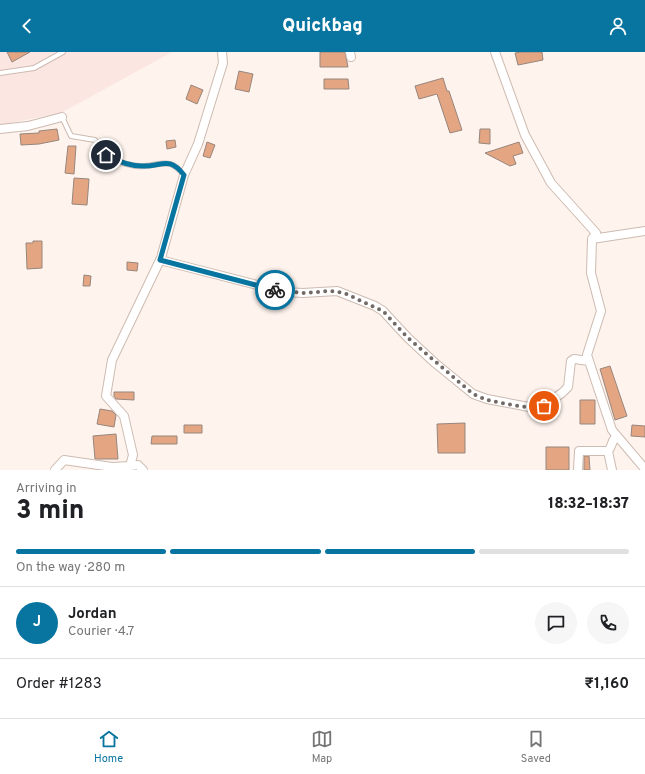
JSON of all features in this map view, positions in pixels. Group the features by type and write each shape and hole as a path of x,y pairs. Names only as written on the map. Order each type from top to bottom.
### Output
{"street":[{"path":"130,466 133,455 124,416 106,396 112,360 160,260 184,175 198,144 219,78 223,63 222,52"},
{"path":"495,52 525,135 551,183 596,233 592,239 591,273 601,311 587,355 612,430 642,468"},
{"path":"0,129 35,125 62,117"},
{"path":"592,239 645,231"},
{"path":"160,260 286,292 303,293 330,291 344,293 383,311 435,364 473,394 487,400 534,408 544,406 568,387 571,361 574,359 589,361"},
{"path":"612,470 608,451 611,449 612,440 617,436"},
{"path":"578,470 579,452 608,451"},
{"path":"55,470 64,460 112,467 138,465 143,470"}],"lane":[{"path":"0,73 34,68 63,52"},
{"path":"62,117 71,136 95,140 102,152 115,160 133,166 144,166 159,162 171,163 184,175"}],"shaded area":[{"path":"0,52 172,52 61,113 0,125"}],"building":[{"path":"7,52 30,52 12,62"},
{"path":"320,52 345,52 348,67 320,67"},
{"path":"542,52 543,60 518,65 515,53"},
{"path":"239,71 253,74 249,92 235,89"},
{"path":"443,78 462,130 450,133 437,94 419,99 415,86"},
{"path":"324,79 348,79 349,89 324,89"},
{"path":"191,85 203,90 197,104 186,99"},
{"path":"57,129 59,140 39,144 21,145 20,134 39,133 39,131"},
{"path":"480,129 490,129 490,144 479,143"},
{"path":"175,140 176,147 167,149 166,141"},
{"path":"207,142 215,145 210,158 203,156"},
{"path":"519,142 523,153 513,156 516,164 510,166 485,153"},
{"path":"68,146 76,146 74,174 65,173"},
{"path":"74,178 89,179 87,205 72,204"},
{"path":"33,241 42,241 42,268 27,269 26,243 33,243"},
{"path":"127,262 138,263 137,271 127,270"},
{"path":"84,275 91,276 90,286 83,286"},
{"path":"610,366 627,416 615,420 600,369"},
{"path":"114,392 134,392 134,400 116,399"},
{"path":"580,400 595,400 595,424 580,424"},
{"path":"100,409 112,411 116,415 114,427 97,424"},
{"path":"465,423 465,453 438,453 437,424"},
{"path":"184,425 202,425 202,433 184,433"},
{"path":"632,425 645,426 645,437 631,436"},
{"path":"116,434 118,459 95,459 93,436"},
{"path":"152,436 177,436 177,444 151,444"},
{"path":"546,447 569,447 569,470 546,470"},
{"path":"584,456 589,456 590,470 584,470"}],"way so far":[{"path":"275,290 303,293 337,291 375,306 383,311 435,364 473,394 487,400 512,405 534,408 544,406"}],"route":[{"path":"106,155 115,160 133,166 144,166 159,162 171,163 184,175 160,260 251,285 275,290"}]}
